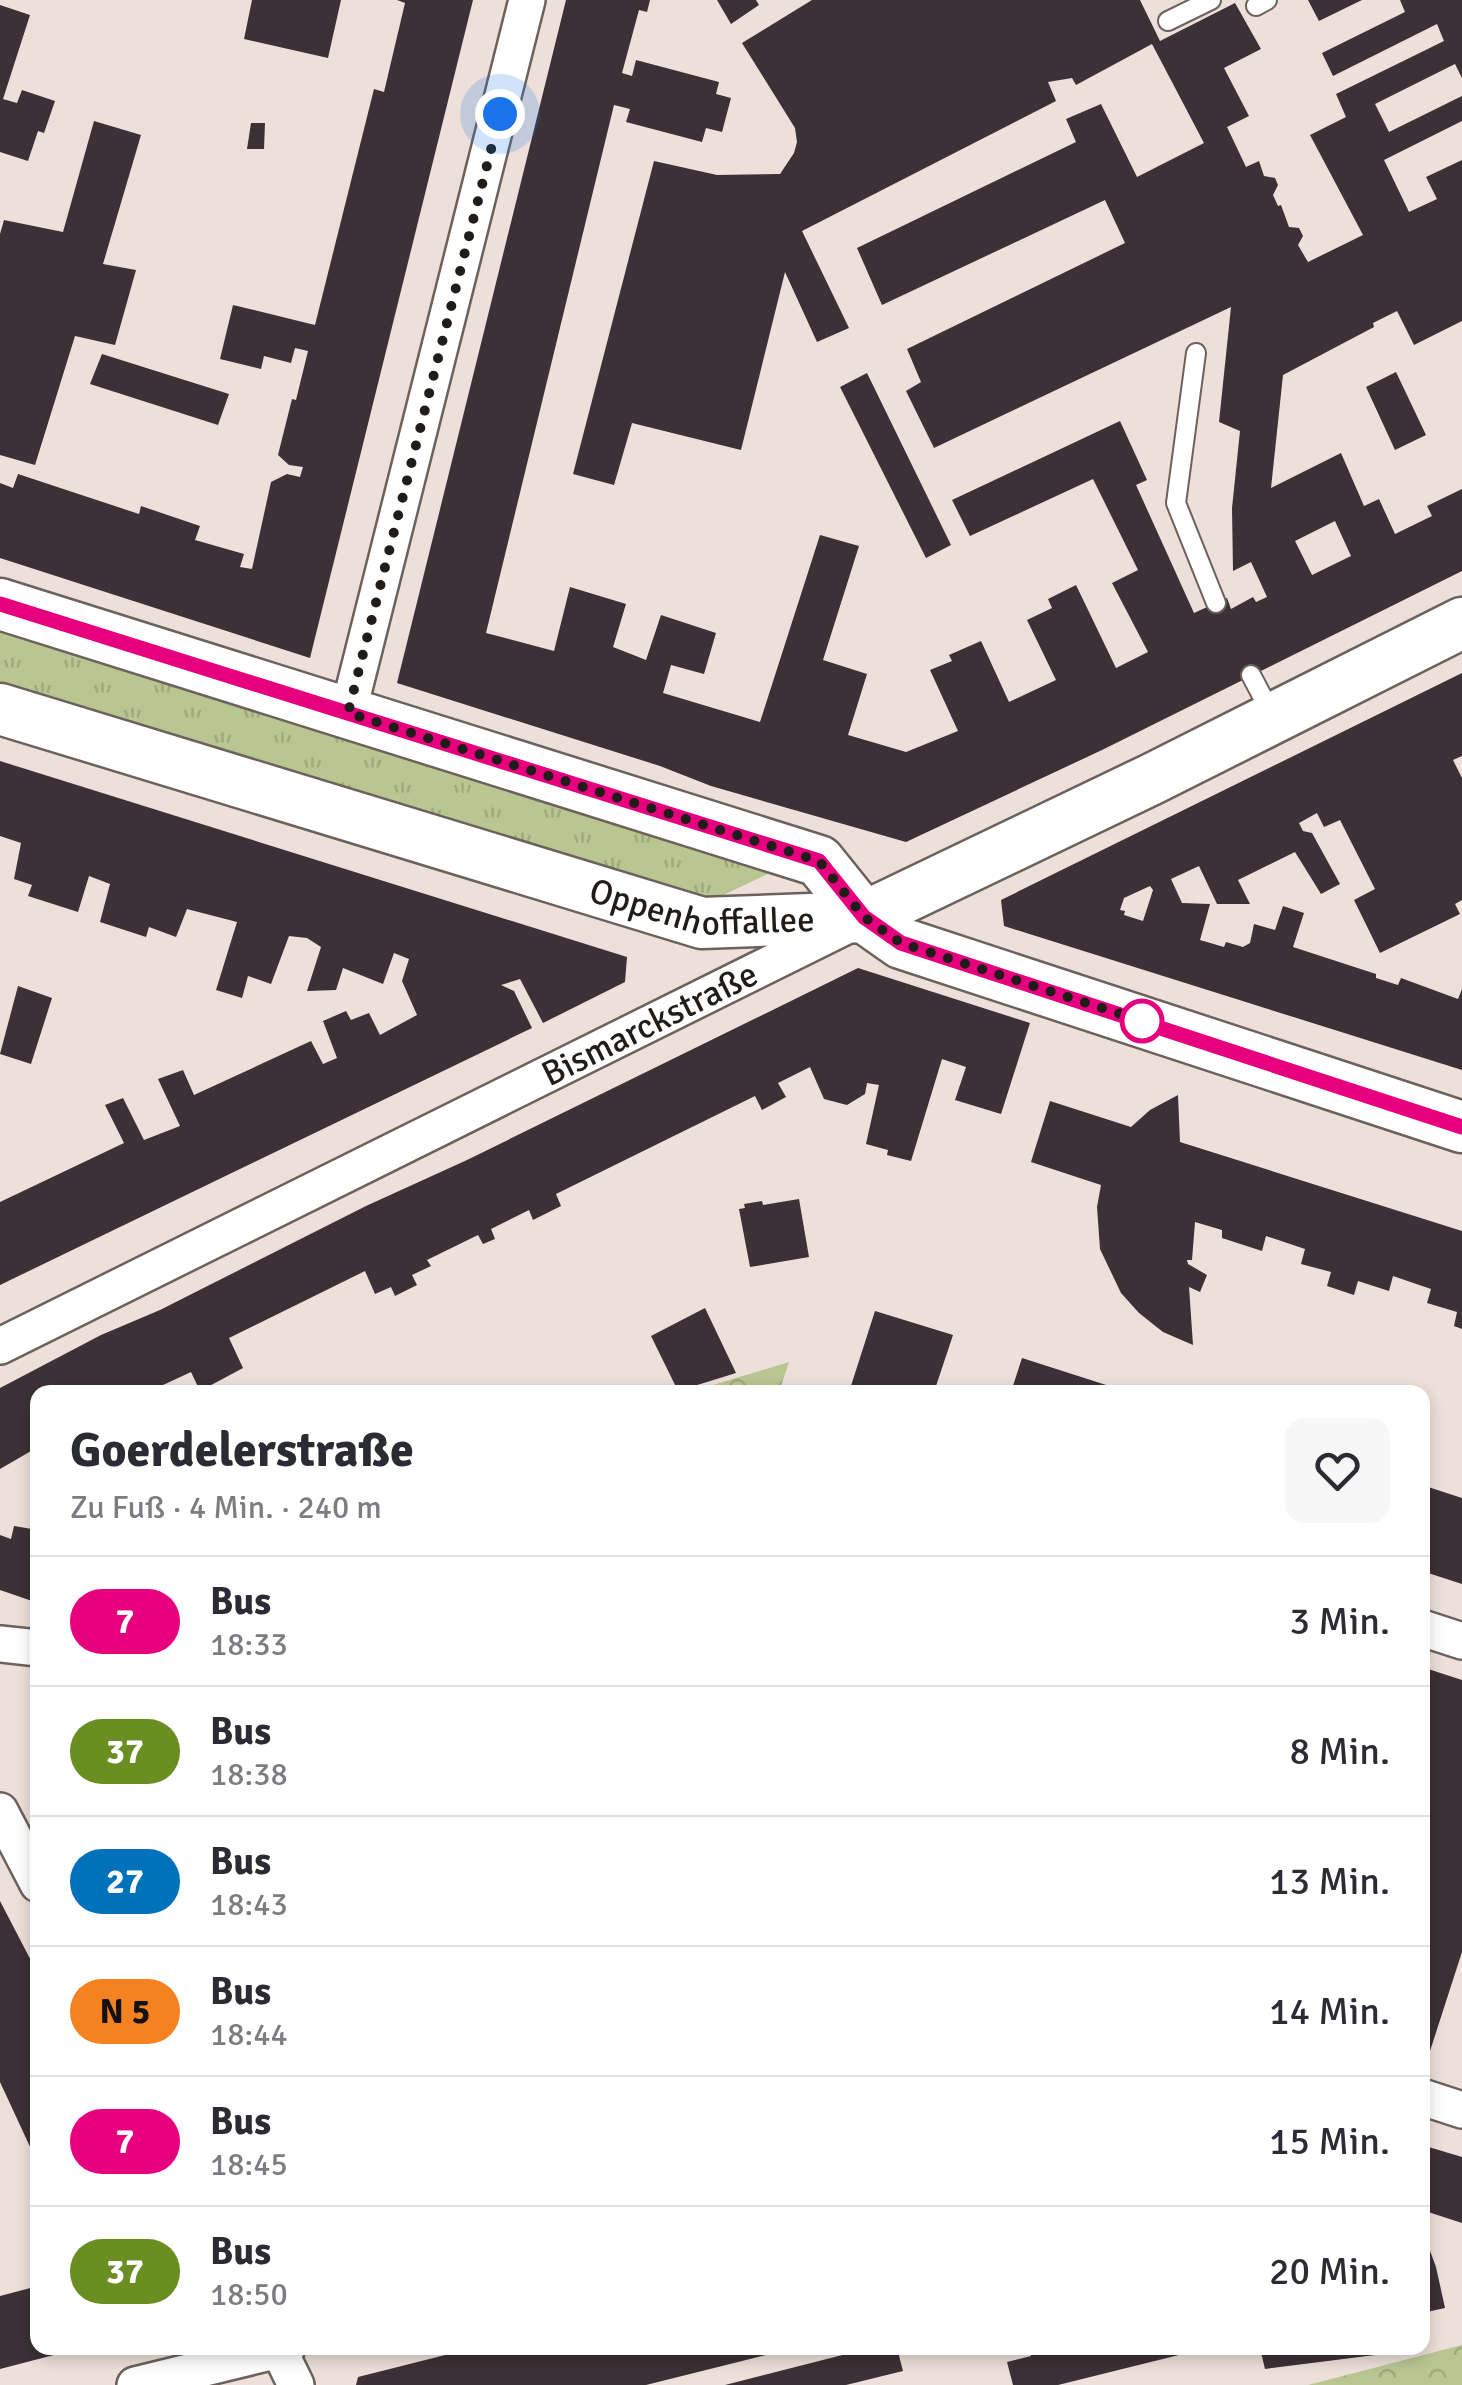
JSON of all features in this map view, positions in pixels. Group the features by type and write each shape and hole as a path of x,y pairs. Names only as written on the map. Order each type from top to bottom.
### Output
{"street":[{"path":"348,713 527,0"},
{"name":"Oppenhoffallee","path":"0,604 819,861 864,917"},
{"name":"Bismarckstraße","path":"0,1346 1462,623"},
{"name":"Oppenhoffallee","path":"0,709 702,924 864,917"},
{"path":"864,917 901,943 1462,1127"},
{"path":"1430,1631 1462,1641"},
{"path":"0,1644 30,1647"},
{"path":"0,1812 30,1869"},
{"path":"1430,2100 1462,2110"},
{"path":"136,2385 254,2355"},
{"path":"284,2355 296,2385"}],"lane":[{"path":"1168,21 1211,0"},
{"path":"1196,353 1176,502 1216,604"},
{"path":"1251,674 1274,718"}],"green space":[{"path":"0,628 774,871 715,899 586,864 0,685"},
{"path":"789,1362 781,1385 713,1385"},
{"path":"1462,2345 1462,2385 1308,2385 1430,2355"}],"building":[{"path":"252,0 341,0 328,58 244,39"},
{"path":"397,0 473,0 310,658 0,558 0,483 13,488 18,474 139,514 141,506 200,526 195,540 244,554 240,567 252,569 271,482 287,474 300,477 303,467 289,465 278,455 308,351 295,348 291,363 264,356 261,369 220,359 233,305 315,325 374,89 384,92 405,3"},
{"path":"566,0 650,0 647,12 639,10 622,73 632,76 636,60 719,82 716,94 731,98 722,132 706,128 702,142 626,122 630,109 614,105 486,633 554,651 570,587 626,604 613,647 646,660 661,615 716,633 704,674 671,665 663,693 760,722 820,535 859,546 823,660 867,674 848,735 906,752 958,731 930,670 952,661 949,655 981,641 1009,702 1056,680 1027,620 1052,608 1048,599 1076,585 1116,668 1148,652 1112,583 1138,570 1093,479 970,536 952,500 1120,421 1147,480 1136,485 1194,613 1227,598 1231,609 1253,597 1256,602 1267,597 1251,562 1233,571 1232,508 1240,431 1219,422 1231,307 934,448 906,391 921,382 907,349 1125,243 1105,200 882,305 857,248 1076,142 1066,119 1101,104 1137,177 1204,143 1152,44 1076,85 1072,78 1048,82 1056,101 802,231 849,328 817,342 785,272 741,450 632,423 614,485 573,474 654,161 717,175 780,174 794,153 795,128 742,43 812,0 1140,0 1160,41 1235,3 1261,49 1224,68 1249,116 1227,127 1246,167 1259,161 1264,176 1275,178 1278,185 1273,195 1289,227 1299,228 1303,236 1298,245 1308,262 1363,235 1310,135 1346,117 1336,94 1444,41 1437,24 1333,76 1322,53 1405,12 1400,0 1462,0 1462,78 1455,64 1375,104 1389,132 1462,96 1462,121 1384,160 1409,212 1437,199 1426,177 1462,160 1462,321 1414,345 1397,311 1283,375 1271,488 1341,453 1364,506 1379,499 1395,534 1432,516 1427,506 1462,489 1462,571 1102,750 906,842 711,786 660,766 397,683","holes":["1335,521 1351,556 1312,575 1295,541"]},
{"path":"717,0 756,0 759,5 731,24"},
{"path":"1308,0 1362,0 1319,21"},
{"path":"0,5 30,15 3,99 17,103 22,90 55,101 44,133 38,131 28,161 0,152"},
{"path":"94,121 141,135 103,264 136,270 115,345 75,336 35,465 0,455 0,234 4,220 63,232"},
{"path":"251,123 265,123 264,149 247,149"},
{"path":"102,354 229,394 218,425 90,384"},
{"path":"1396,372 1426,435 1395,450 1366,387"},
{"path":"867,373 951,545 926,558 840,387"},
{"path":"1462,673 1462,756 1453,760 1462,778 1462,900 1455,904 1460,914 1380,953 1354,900 1375,889 1340,820 1324,827 1317,813 1299,823 1303,831 1312,833 1340,884 1321,894 1295,852 1238,880 1250,904 1217,904 1199,866 1171,879 1182,903 1210,904 1200,940 1224,947 1226,942 1243,947 1250,943 1254,924 1275,930 1283,906 1304,913 1293,947 1398,985 1401,978 1458,999 1462,989 1462,1070 1004,926 1001,900","holes":["1150,886 1153,890 1143,921 1120,910 1124,898"]},
{"path":"0,761 627,957 625,982 543,1023 520,979 501,985 514,991 532,1028 0,1285 0,1202 124,1143 105,1105 123,1098 144,1140 180,1126 158,1079 183,1070 194,1095 311,1041 323,1064 337,1058 323,1021 346,1011 351,1020 369,1013 380,1035 417,1015 402,981 409,959 394,953 383,984 343,968 336,990 307,991 321,947 307,938 289,936 271,984 248,976 242,998 216,990 237,922 187,909 176,937 149,927 146,937 100,922 110,884 89,876 78,912 28,896 32,885 14,879 21,843 0,836"},
{"path":"858,968 1030,1023 1001,1114 955,1100 966,1067 942,1059 911,1161 866,1144 879,1085 867,1083 865,1094 847,1105 824,1099 810,1067 778,1083 786,1097 762,1110 755,1096 556,1194 561,1206 533,1220 529,1210 491,1229 495,1239 483,1244 478,1235 427,1260 431,1266 412,1275 417,1285 395,1296 391,1287 375,1294 365,1271 229,1338 243,1368 211,1385 197,1385 191,1372 163,1385 30,1385 30,1452 0,1469 0,1388 101,1335"},
{"path":"18,986 52,998 31,1064 0,1054"},
{"path":"1178,1095 1180,1142 1462,1231 1462,1329 1454,1326 1457,1312 1427,1303 1431,1289 1393,1276 1389,1291 1358,1281 1354,1295 1327,1286 1331,1272 1301,1264 1305,1249 1266,1236 1262,1251 1222,1238 1222,1230 1195,1222 1192,1260 1187,1260 1207,1275 1200,1292 1189,1287 1193,1345 1163,1332 1139,1313 1121,1293 1100,1249 1097,1207 1101,1185 1031,1162 1050,1101 1131,1127 1150,1110"},
{"path":"799,1199 809,1257 750,1267 739,1209 745,1208 744,1204 762,1201 763,1205"},
{"path":"705,1308 736,1373 697,1385 675,1385 651,1336"},
{"path":"875,1311 953,1335 936,1385 851,1385"},
{"path":"1022,1358 1106,1385 1013,1385"},
{"path":"1430,1488 1462,1498 1462,1584 1430,1574"},
{"path":"14,1526 30,1529 30,1600 0,1590 0,1535 11,1539"},
{"path":"1430,1670 1462,1680 1462,1952 1430,2051"},
{"path":"0,1901 30,1959 30,2147 0,2082"},
{"path":"1430,2147 1462,2157 1462,2223 1430,2213"},
{"path":"1430,2251 1436,2267 1445,2308 1430,2311"},
{"path":"30,2288 30,2355 54,2355 0,2369 0,2296"},
{"path":"445,2355 766,2355 646,2385 356,2385 358,2377"},
{"path":"843,2355 899,2355 903,2371 846,2385 725,2385"},
{"path":"1179,2355 1058,2385 1013,2385 1007,2362 1031,2356"},
{"path":"1262,2355 1375,2355 1265,2369"}],"bus line":[{"name":"7","path":"0,604 819,861 864,917 901,943 1462,1127"}],"route":[{"path":"500,114 348,713 819,861 864,917 901,943 1142,1021"}]}
